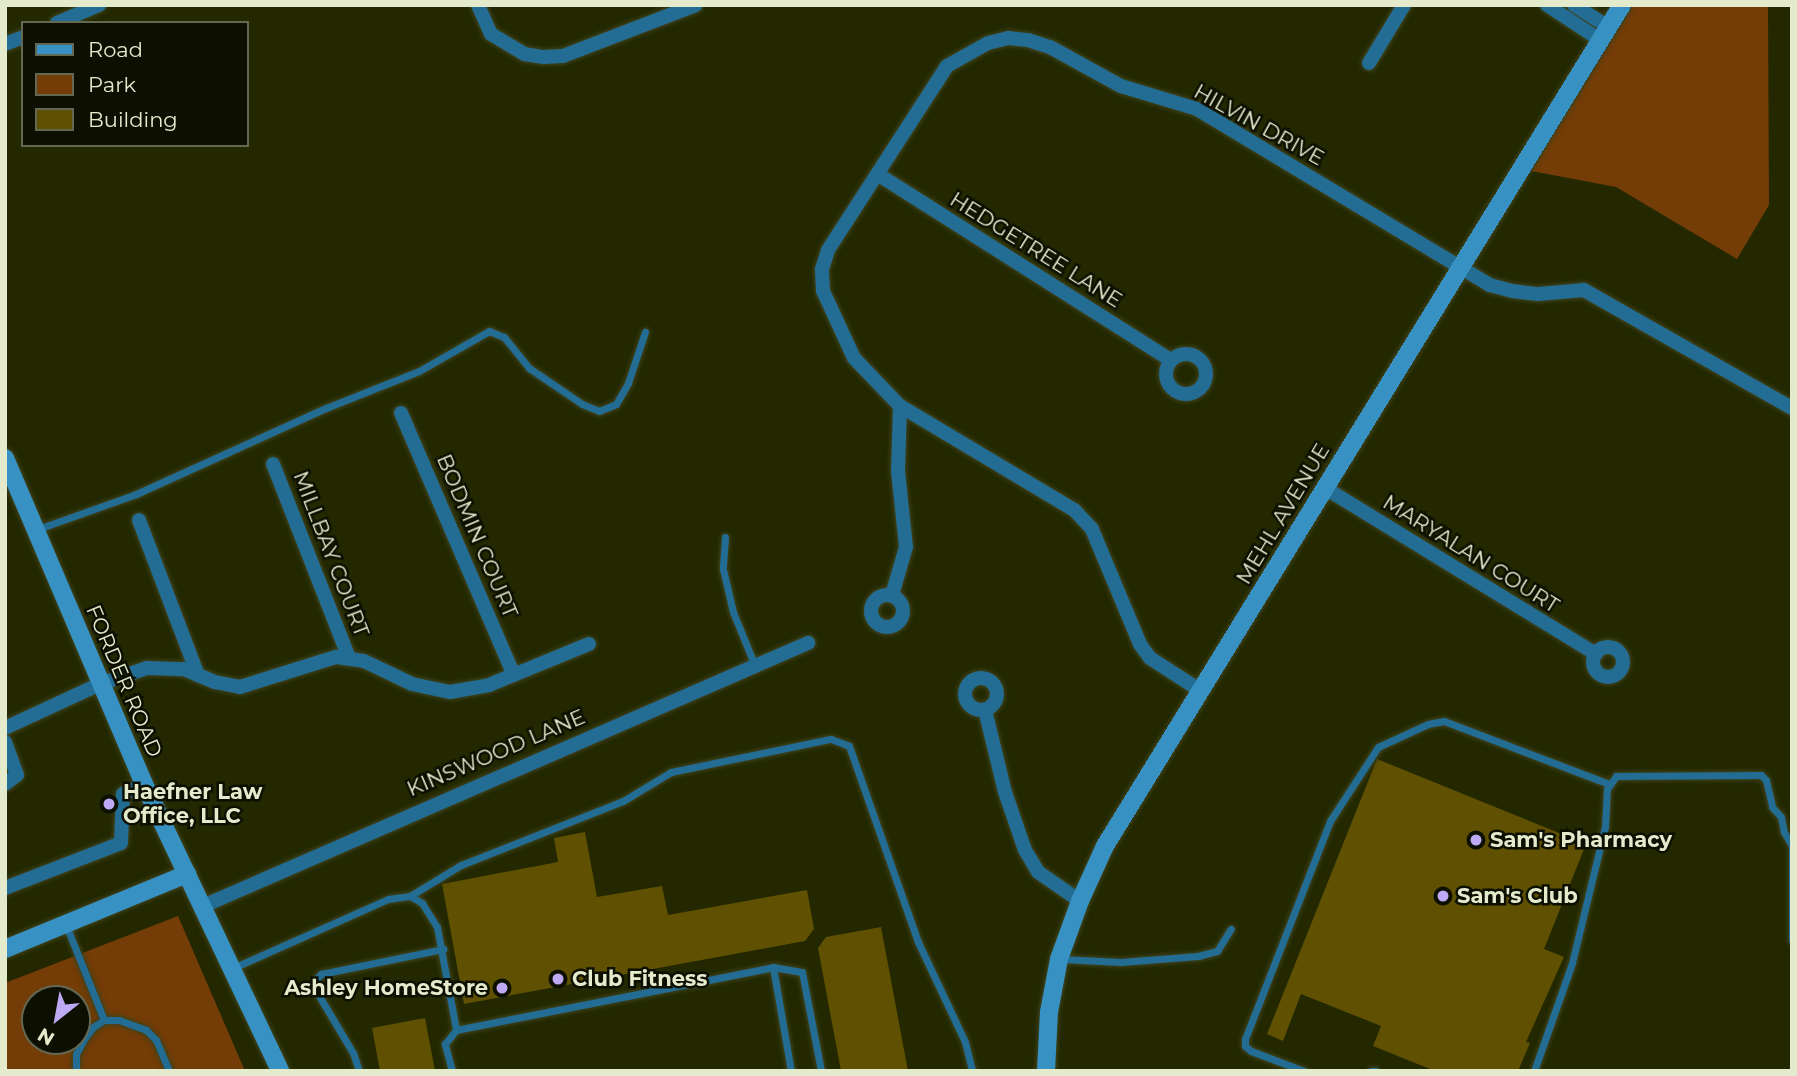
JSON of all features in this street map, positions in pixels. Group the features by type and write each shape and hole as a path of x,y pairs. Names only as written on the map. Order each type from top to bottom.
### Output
{"street":[{"path":"62,21 99,5"},
{"path":"478,5 491,34 524,54 544,57 563,56 696,5"},
{"path":"1368,63 1404,5"},
{"path":"1547,5 1604,34"},
{"path":"1574,5 1604,34"},
{"name":"MEHL AVENUE","path":"1046,1071 1049,1013 1059,959 1080,901 1105,846 1622,5"},
{"name":"HILVIN DRIVE","path":"879,175 947,66 988,43 1008,38 1028,40 1050,47 1121,86 1197,110 1490,285 1511,291 1538,293 1584,289 1792,408"},
{"path":"879,175 828,250 822,269 823,291 854,358 900,406 1074,510 1092,529 1114,576 1140,644 1150,658 1201,691"},
{"name":"HEDGETREE LANE","path":"879,175 1171,360"},
{"path":"892,595 905,547 898,471 900,406"},
{"name":"BODMIN COURT","path":"401,414 514,675"},
{"name":"FORDER ROAD","path":"5,458 144,784 280,1071"},
{"name":"MILLBAY COURT","path":"273,464 349,658"},
{"name":"MARYALAN COURT","path":"1325,488 1596,654"},
{"path":"139,520 198,675"},
{"name":"KINSWOOD LANE","path":"203,906 808,643"},
{"path":"5,728 100,684 147,668 175,668 240,687 336,657 349,658 363,661 412,684 450,692 489,685 589,644"},
{"path":"985,710 1004,792 1025,850 1038,872 1080,901"},
{"path":"5,742 17,775 5,784"},
{"path":"5,888 121,843 123,794 144,784"},
{"path":"5,949 187,874"}],"lane":[{"path":"34,530 136,494 326,408 419,371 489,331 504,337 529,368 582,404 599,411 616,404 628,383 645,332"},
{"path":"725,537 723,569 733,612 755,666"},
{"path":"1304,1071 1251,1051 1245,1046 1245,1039 1330,821 1378,747 1428,724 1444,721 1609,784"},
{"path":"233,968 388,899 410,896 461,865 623,801 671,772 831,739 849,746 918,942 965,1042 972,1071"},
{"path":"1534,1071 1572,963 1605,827 1609,784 1616,776 1761,775 1766,780 1772,807 1781,817 1792,852 1792,940"},
{"path":"410,896 422,903 430,915 443,949 456,1030"},
{"path":"66,924 104,1020"},
{"path":"1059,959 1121,962 1198,956 1217,951 1231,929"},
{"path":"359,1071 353,1053 315,989 317,978 321,974 443,949"},
{"path":"773,967 791,1071"},
{"path":"452,1071 445,1044 456,1030 773,967 802,972 821,1071"},
{"path":"76,1071 76,1054 84,1039 93,1027 104,1020 119,1020 146,1030 156,1040 169,1071"}],"green space":[{"path":"1633,5 1768,5 1769,205 1737,259 1616,187 1531,171"},
{"path":"178,916 245,1071 5,1071 5,983"}],"building":[{"name":"Sam's Club","path":"1377,759 1586,844 1544,949 1564,957 1526,1042 1530,1043 1518,1071 1435,1071 1373,1046 1381,1026 1301,994 1283,1041 1267,1034"},
{"path":"585,832 597,897 662,886 668,915 807,890 814,929 805,941 464,1004 442,884 558,862 554,838"},
{"path":"881,927 908,1071 841,1071 818,948 826,937"},
{"path":"425,1018 435,1071 380,1071 372,1028"}],"place":[{"name":"Haefner Law Office, LLC","path":"109,804"},
{"name":"Sam's Pharmacy","path":"1476,840"},
{"name":"Sam's Club","path":"1443,896"},
{"name":"Club Fitness","path":"558,979"},
{"name":"Ashley HomeStore","path":"502,988"}]}
